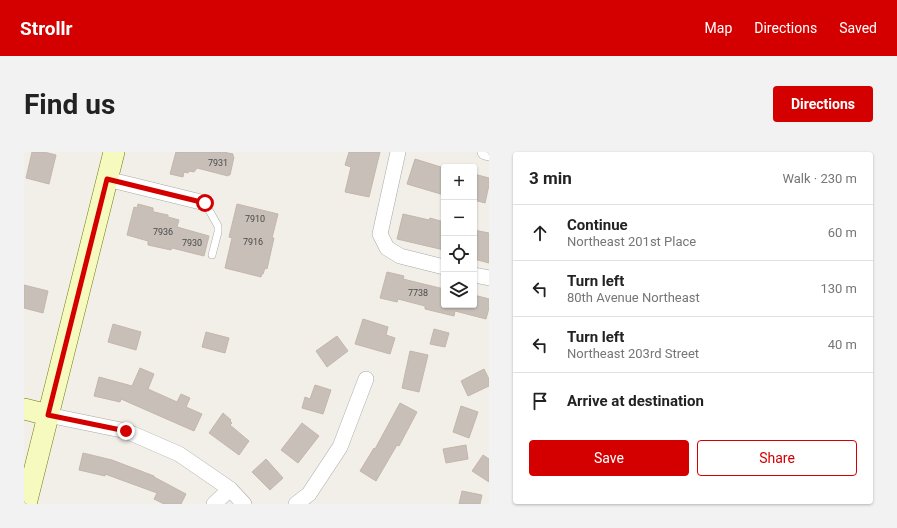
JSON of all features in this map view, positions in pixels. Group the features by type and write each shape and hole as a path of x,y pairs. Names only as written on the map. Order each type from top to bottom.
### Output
{"main road":[{"path":"26,500 114,152"},
{"path":"24,409 48,415"}],"street":[{"path":"398,152 380,234 388,248 400,256 441,266"},
{"path":"485,152 489,153"},
{"path":"107,179 205,203"},
{"path":"477,276 489,278"},
{"path":"296,504 309,494 340,447 366,379"},
{"path":"48,415 126,431 179,454 230,489 244,504"},
{"path":"214,504 230,489"}],"lane":[{"path":"205,203 218,226 218,232 212,255"}],"building":[{"path":"32,152 44,152 56,155 49,184 26,178"},
{"path":"176,152 223,152 233,154 234,157 230,175 228,176 197,168 194,172 184,172 183,177 170,174"},
{"path":"349,152 380,152 369,197 345,192 351,167 345,165"},
{"path":"415,159 441,167 441,194 407,184"},
{"path":"477,175 489,178 485,203 477,201"},
{"path":"138,204 153,208 154,212 168,215 168,217 179,220 177,227 209,236 204,256 172,248 171,250 148,245 148,241 127,235 134,207 137,208"},
{"path":"237,204 278,214 267,269 265,268 261,277 225,268 232,238 229,237"},
{"path":"403,214 441,221 441,249 397,239"},
{"path":"477,231 489,233 489,263 477,260"},
{"path":"387,272 404,276 403,279 441,288 441,308 477,308 477,296 489,299 489,308 486,319 455,311 454,316 425,309 425,306 398,299 397,302 380,298"},
{"path":"24,285 48,291 43,313 24,308"},
{"path":"363,319 388,327 386,335 395,338 390,354 355,344"},
{"path":"113,324 141,332 136,350 108,342"},
{"path":"434,329 449,333 445,347 430,344"},
{"path":"206,332 229,338 225,353 202,347"},
{"path":"337,336 348,351 327,367 316,351"},
{"path":"410,351 428,355 419,392 402,388"},
{"path":"140,368 154,374 148,389 177,402 181,394 190,398 186,407 202,414 194,431 121,399 120,402 94,396 99,377 132,386"},
{"path":"484,369 489,379 489,386 468,396 461,381"},
{"path":"315,385 331,390 323,414 302,408 305,397 310,399"},
{"path":"400,403 417,412 399,446 397,445 376,481 360,471 374,448 375,449"},
{"path":"461,406 478,412 469,438 453,432"},
{"path":"223,413 231,420 230,421 232,423 230,425 249,441 239,455 209,433"},
{"path":"302,423 319,436 298,463 281,450"},
{"path":"466,445 468,459 446,463 443,449"},
{"path":"83,453 112,460 154,476 186,494 181,504 164,504 154,499 157,493 105,474 105,476 79,470"},
{"path":"483,455 489,459 489,482 472,471"},
{"path":"266,459 283,478 270,490 252,472"},
{"path":"462,491 482,495 480,504 459,504"}],"route":[{"path":"126,431 48,415 107,179 205,203"}]}
